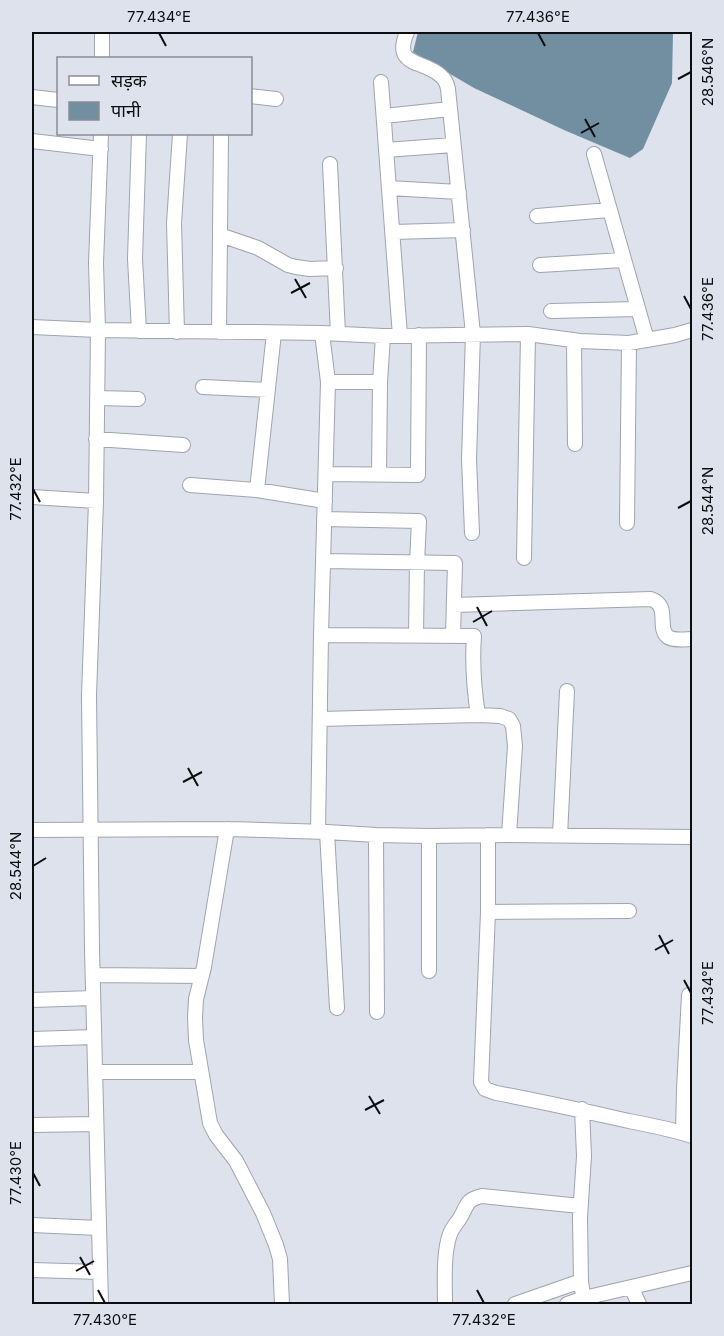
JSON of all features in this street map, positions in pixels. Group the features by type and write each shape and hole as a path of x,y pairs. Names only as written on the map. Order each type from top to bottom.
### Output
{"street":[{"path":"102,32 102,57"},
{"path":"407,32 402,49 406,57 412,62 433,70 441,76 448,88 473,334 468,459 472,533"},
{"path":"381,82 400,336"},
{"path":"252,96 276,99"},
{"path":"32,97 57,100"},
{"path":"384,116 450,109"},
{"path":"100,1305 89,695 96,501 98,330 96,263 101,135"},
{"path":"139,135 135,258 139,331"},
{"path":"177,332 174,223 180,135"},
{"path":"219,332 221,135"},
{"path":"32,141 101,149"},
{"path":"386,150 453,145"},
{"path":"594,154 647,340"},
{"path":"330,164 338,334"},
{"path":"389,188 459,192"},
{"path":"537,216 609,210"},
{"path":"393,232 463,230"},
{"path":"220,235 258,248 288,265 310,269 336,268"},
{"path":"540,265 623,260"},
{"path":"551,311 638,309"},
{"path":"32,327 383,336 528,334 574,341 629,343 693,330"},
{"path":"258,490 274,333"},
{"path":"322,333 328,382 321,635 322,832 337,1008"},
{"path":"525,558 528,334"},
{"path":"326,474 418,475 419,335"},
{"path":"380,475 380,382 383,336"},
{"path":"574,341 575,444"},
{"path":"627,523 629,343"},
{"path":"328,382 380,382"},
{"path":"203,387 268,390"},
{"path":"97,398 138,399"},
{"path":"96,439 183,445"},
{"path":"190,484 258,490 325,501"},
{"path":"32,497 96,501"},
{"path":"324,519 419,522 416,636"},
{"path":"323,561 455,563 453,636"},
{"path":"454,605 651,599 657,601 661,606 664,632 667,637 693,639"},
{"path":"321,635 474,636 472,656 478,715"},
{"path":"560,836 567,691"},
{"path":"320,719 478,715 500,716 509,719 513,726 515,746 509,835"},
{"path":"227,829 196,999 196,1040 210,1123 216,1135 236,1161 263,1213 276,1245 280,1259 282,1305"},
{"path":"32,830 227,829 429,836 693,837"},
{"path":"376,835 377,1012"},
{"path":"488,835 488,912 481,1082 485,1089 688,1134 684,1089 689,995"},
{"path":"429,836 429,971"},
{"path":"488,912 629,911"},
{"path":"93,975 202,976"},
{"path":"32,1000 93,998"},
{"path":"32,1039 94,1037"},
{"path":"95,1072 201,1072"},
{"path":"582,1109 584,1156 580,1206 581,1281 584,1301"},
{"path":"32,1125 96,1125"},
{"path":"445,1305 448,1241 468,1202 482,1196 580,1206"},
{"path":"32,1225 99,1228"},
{"path":"32,1270 100,1272"},
{"path":"567,1305 693,1273"},
{"path":"515,1305 581,1281"},
{"path":"631,1287 639,1305"}],"water":[{"path":"418,32 673,32 672,83 643,149 630,158 474,88 413,52"}]}
